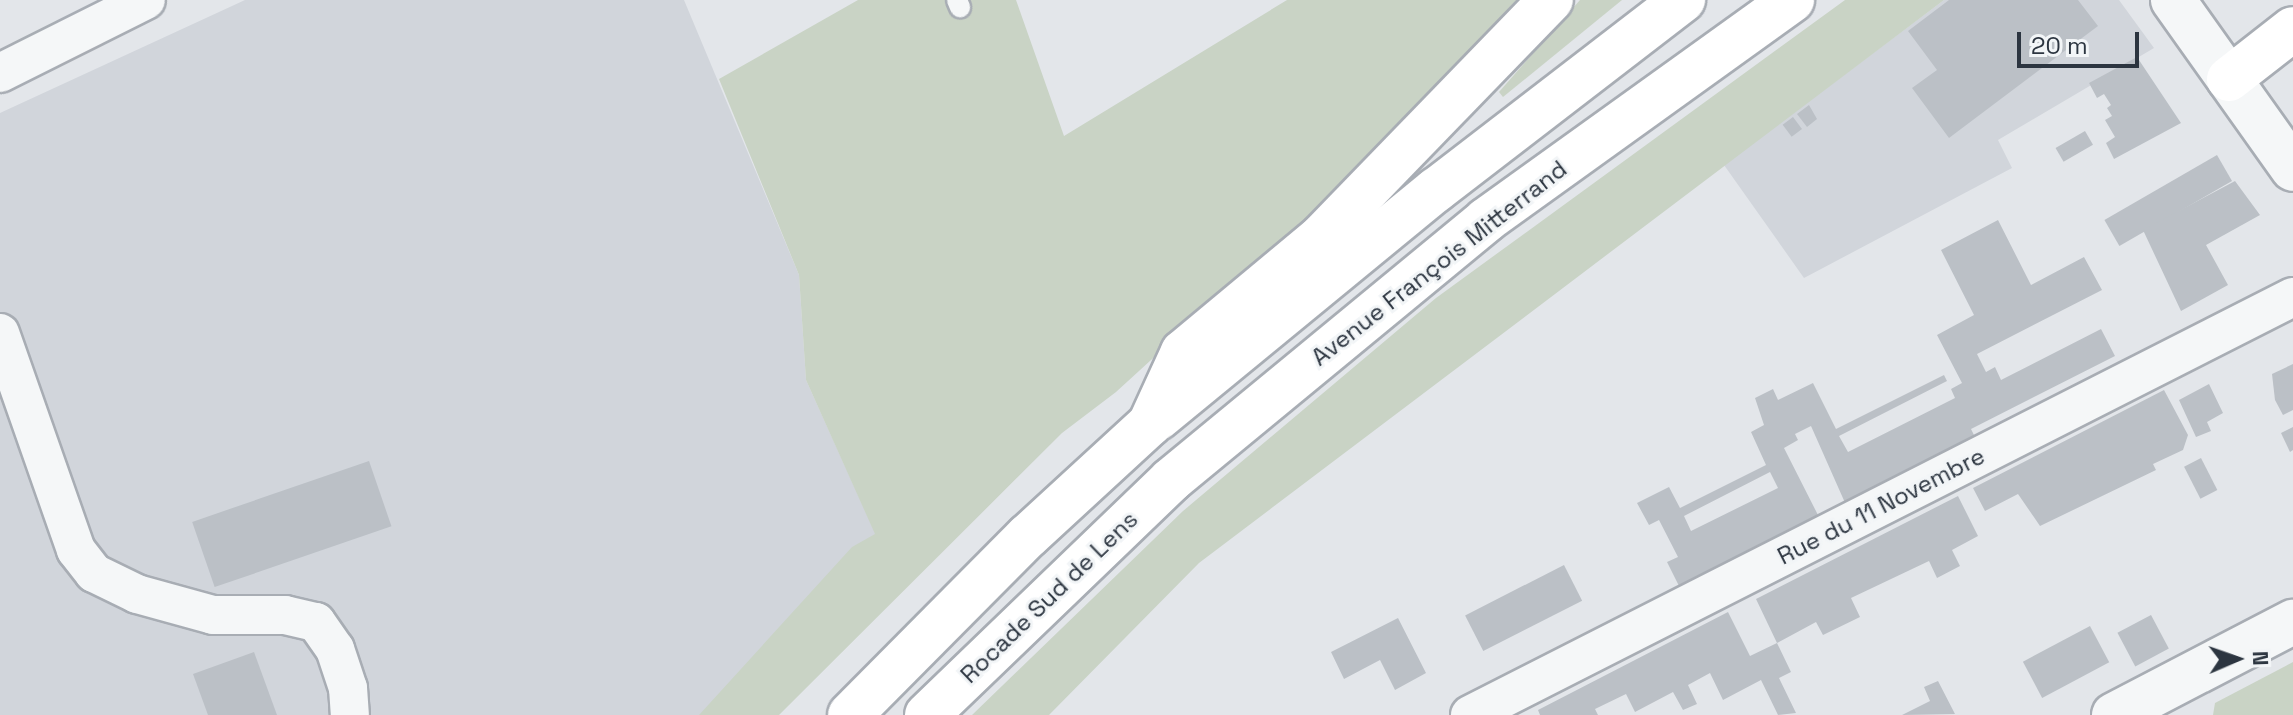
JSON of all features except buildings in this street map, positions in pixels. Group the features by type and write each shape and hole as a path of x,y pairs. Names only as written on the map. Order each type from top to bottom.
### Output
{"highway":[{"path":"1150,424 1183,352 1322,236 1551,0"},
{"path":"850,715 1028,536 1150,424 1436,190 1683,0"},
{"name":"Avenue François Mitterrand","path":"1171,480 1486,220 1792,0"},
{"path":"2229,79 2293,29"},
{"name":"Rocade Sud de Lens","path":"927,715 1171,480"}],"street":[{"path":"0,73 146,0"},
{"path":"2173,0 2293,169"},
{"name":"Rue du 11 Novembre","path":"1470,715 2293,297"},
{"path":"0,333 76,550 94,573 137,594 213,615 285,615 316,622 335,649 348,688 350,715"},
{"path":"2114,715 2160,704 2293,622"}],"shaded area":[{"path":"245,0 684,0 799,275 806,380 886,557 742,715 0,715 0,113"},
{"path":"1944,0 2119,0 2154,48 1998,140 2012,168 1804,278 1724,165"}],"green space":[{"path":"858,0 1016,0 1064,136 1287,0 1522,0 1381,150 1116,392 1062,433 779,715 699,715 852,547 875,534 806,380 799,275 719,79"},
{"path":"1580,0 1622,0 1503,97 1499,92"},
{"path":"1845,0 1944,0 1199,563 1049,715 972,715 1183,511 1436,298"},
{"path":"2293,662 2293,715 2213,715 2215,703"}]}
